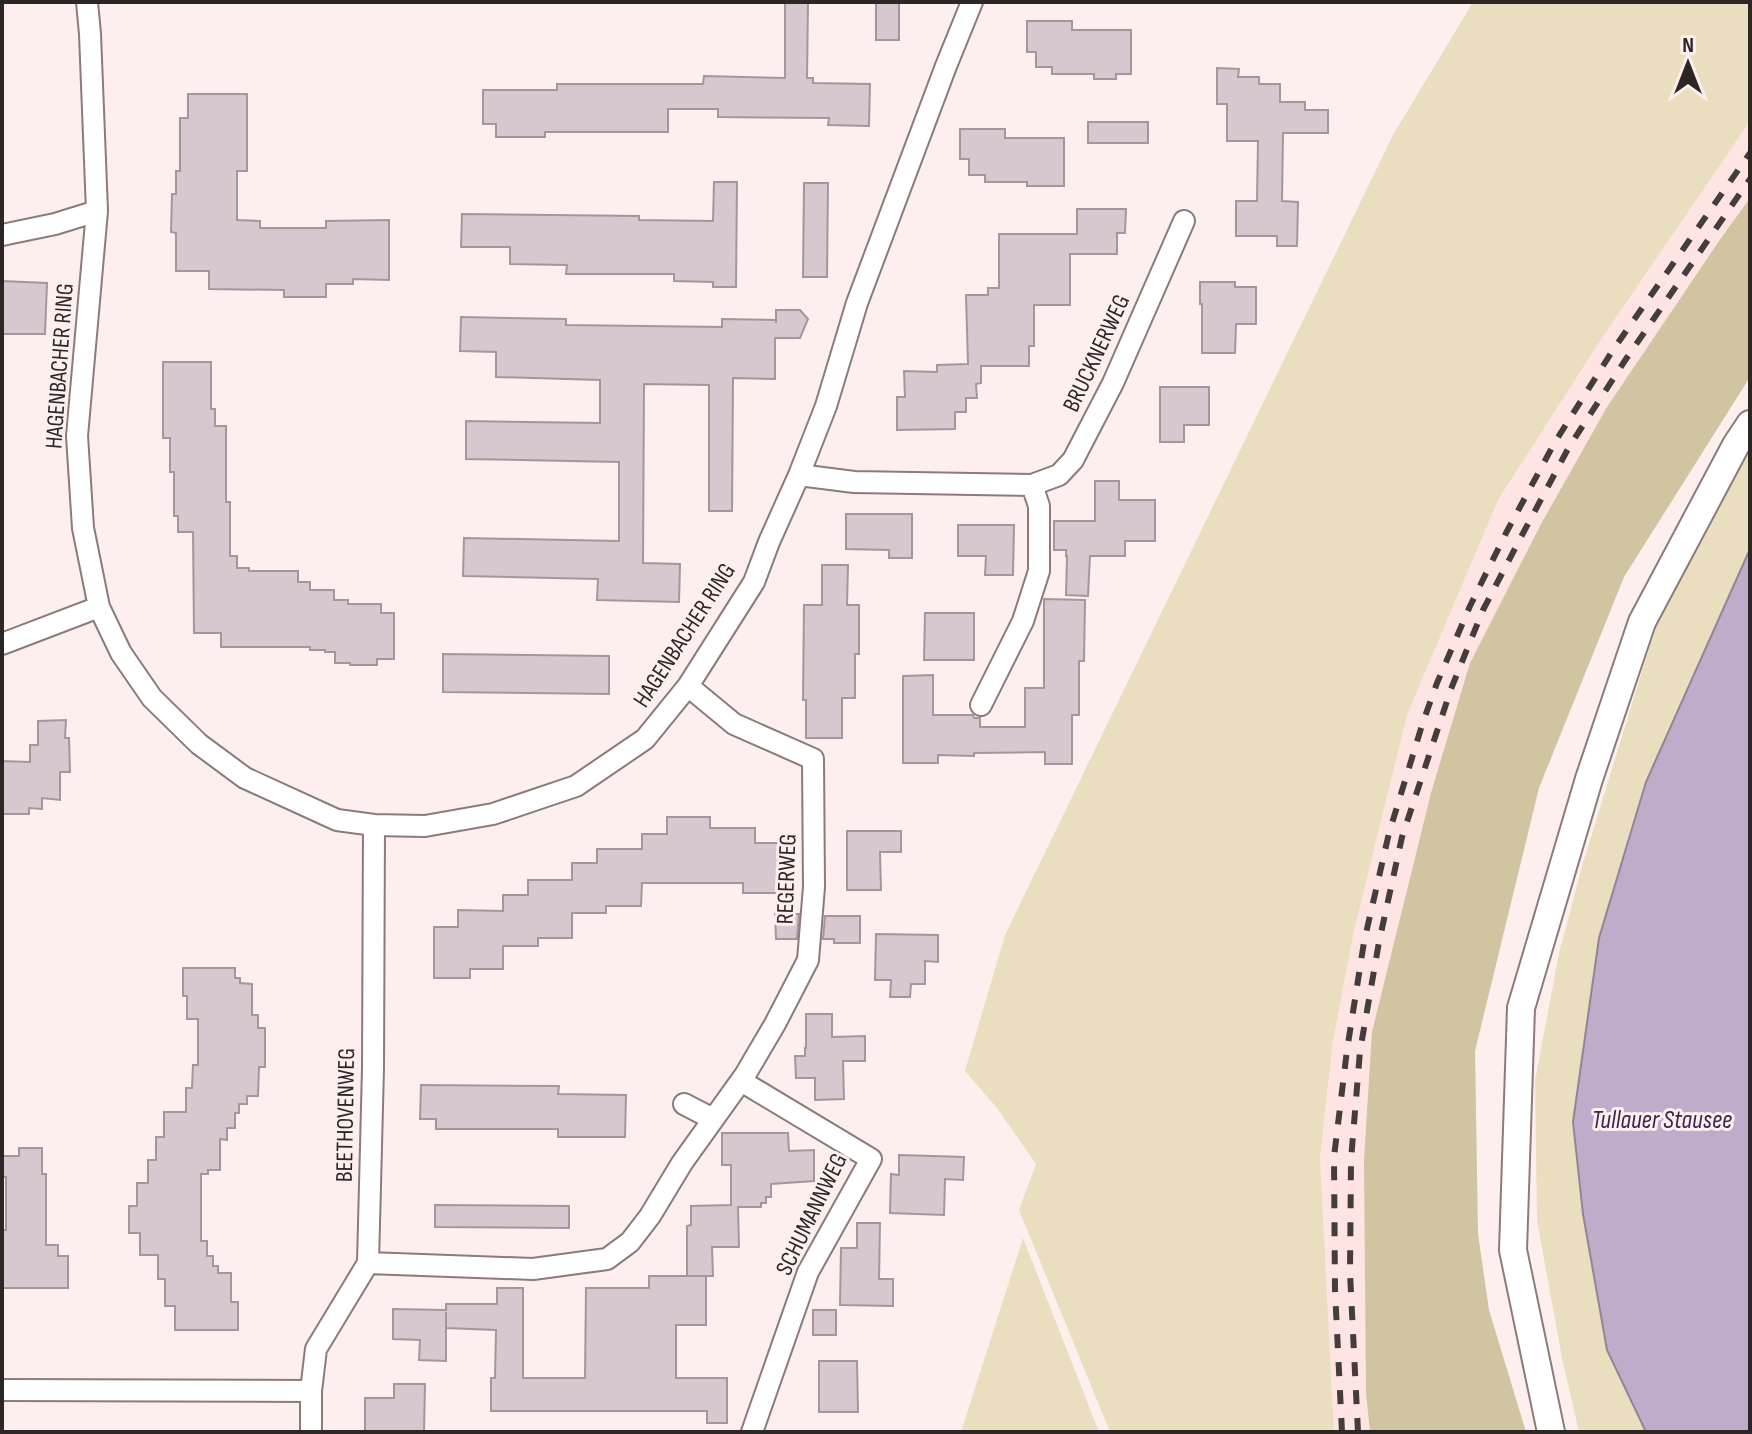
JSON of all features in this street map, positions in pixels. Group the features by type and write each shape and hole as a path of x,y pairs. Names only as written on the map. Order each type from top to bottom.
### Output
{"street":[{"name":"HAGENBACHER RING","path":"87,2 97,211 77,436 83,528 99,607 121,653 152,698 199,744 245,778 329,818 374,825 425,826 493,814 576,786 645,739 688,686 754,582 799,475 826,406 857,303 972,2"},
{"path":"2,235 97,211"},
{"name":"BRUCKNERWEG","path":"799,475 854,482 1032,485 1059,475 1073,460 1113,383 1184,221"},
{"path":"1551,1432 1513,1250 1521,1008 1589,779 1642,622 1750,424"},
{"path":"981,705 1023,621 1039,571 1039,506 1032,485"},
{"path":"2,644 99,607"},
{"name":"REGERWEG","path":"368,1263 533,1269 607,1259 630,1242 643,1224 741,1081 775,1024 808,960 814,887 813,759 734,724 688,686"},
{"name":"BEETHOVENWEG","path":"311,1432 311,1391 316,1349 368,1263 374,825"},
{"name":"SCHUMANNWEG","path":"741,1081 871,1159 808,1272 752,1432"},
{"path":"684,1104 713,1119"},
{"path":"2,1390 311,1391"}],"shaded area":[{"path":"1473,2 1750,2 1750,121 1600,341 1498,500 1407,715 1354,931 1333,1041 1320,1158 1334,1432 1110,1432 1019,1210 1036,1164 997,1108 965,1071 1005,935 1393,135"},
{"path":"1750,121 1750,198 1607,407 1541,524 1470,663 1366,1393 1370,1432 1334,1432 1320,1158 1333,1041 1354,931 1407,715 1498,500 1600,341"},
{"path":"1750,198 1750,377 1624,577 1539,788 1475,1051 1478,1234 1489,1310 1526,1432 1370,1432 1366,1393 1364,1160 1372,1032 1431,793 1470,663 1541,524 1607,407"},
{"path":"1750,446 1750,549 1646,782 1599,938 1573,1122 1583,1214 1607,1350 1646,1432 1579,1432 1537,1221 1535,1081 1559,953 1583,863 1665,597"},
{"path":"1023,1238 1099,1432 961,1432"}],"water":[{"name":"Tullauer Stausee","path":"1750,549 1750,1432 1646,1432 1607,1350 1583,1214 1573,1122 1599,938 1646,782"}],"building":[{"path":"785,2 808,2 807,78 813,78 813,83 870,84 869,126 828,125 829,118 718,117 718,109 668,109 668,132 545,132 545,137 496,137 496,124 483,124 483,90 557,90 557,84 703,84 704,76 785,78"},
{"path":"876,2 899,2 899,40 876,40"},
{"path":"1027,21 1072,21 1072,30 1131,30 1131,74 1116,74 1116,79 1094,79 1094,74 1052,74 1052,67 1036,67 1036,52 1027,52"},
{"path":"1217,68 1239,69 1238,77 1259,77 1259,84 1280,84 1280,102 1305,102 1305,110 1328,110 1328,133 1283,133 1282,201 1298,202 1297,246 1277,246 1277,236 1236,236 1236,201 1257,201 1258,141 1227,141 1227,104 1217,104"},
{"path":"188,94 247,94 247,171 237,171 237,220 260,221 260,228 326,228 326,221 389,220 389,280 353,279 353,284 326,284 326,297 284,297 284,290 209,289 209,271 176,271 176,233 171,232 172,194 176,194 176,171 180,171 180,118 188,118"},
{"path":"1088,122 1148,122 1148,143 1088,143"},
{"path":"960,129 1005,129 1005,138 1064,138 1064,186 985,182 985,175 969,175 969,159 960,159"},
{"path":"714,182 737,182 736,287 713,287 713,282 674,281 674,274 566,274 567,265 510,264 510,247 461,247 462,214 639,216 639,220 713,221"},
{"path":"804,183 828,183 827,277 803,277"},
{"path":"1077,209 1126,209 1125,233 1117,233 1117,254 1070,254 1070,305 1034,305 1034,346 1029,346 1029,366 981,366 981,383 976,384 977,398 966,398 966,412 955,412 955,429 897,430 897,397 905,397 904,371 937,372 937,365 968,364 966,295 988,295 988,288 999,288 999,234 1077,234"},
{"path":"2,281 47,283 45,334 2,334"},
{"path":"1200,282 1235,282 1235,287 1256,287 1256,324 1236,324 1235,353 1202,353"},
{"path":"776,310 800,310 808,319 800,338 775,338 775,379 733,378 732,511 709,511 709,385 644,384 643,563 680,564 679,602 597,600 598,579 463,576 464,538 619,541 619,462 466,459 466,421 600,423 600,380 496,377 496,352 460,351 461,317 566,319 566,325 722,327 722,319 776,320"},
{"path":"163,362 211,362 211,409 215,409 215,426 226,426 230,556 237,556 237,568 249,568 249,571 298,571 298,582 310,582 310,590 334,590 334,600 348,600 348,604 381,604 381,613 394,613 394,659 377,659 377,665 350,665 335,663 335,652 310,650 310,647 221,647 221,633 194,633 193,532 178,532 178,516 174,516 170,438 163,438"},
{"path":"1160,387 1209,387 1209,425 1184,425 1184,442 1160,442"},
{"path":"1095,481 1119,481 1119,500 1155,500 1155,541 1125,541 1125,556 1090,556 1088,596 1066,595 1067,556 1066,550 1054,550 1054,521 1095,521"},
{"path":"846,514 912,514 912,558 889,558 889,550 846,549"},
{"path":"958,525 1014,525 1013,575 985,575 986,556 958,556"},
{"path":"822,565 848,565 847,605 859,605 855,698 842,698 842,738 806,738 806,700 803,700 804,605 822,605"},
{"path":"1044,599 1085,600 1084,661 1079,661 1079,715 1072,715 1072,764 1045,764 1045,752 938,755 938,763 903,763 903,676 933,675 933,715 973,715 980,718 980,727 1025,727 1025,688 1044,688"},
{"path":"925,613 974,613 974,660 924,660"},
{"path":"443,654 609,656 609,694 443,692"},
{"path":"66,720 70,772 60,772 60,800 42,798 42,809 29,808 29,814 2,814 2,761 30,762 30,745 38,745 38,721"},
{"path":"667,817 710,817 710,828 755,828 755,843 780,843 779,893 743,893 743,883 642,883 641,906 606,906 606,913 572,913 572,938 538,938 538,946 503,946 503,969 470,969 470,978 434,978 434,927 458,927 458,910 503,911 503,895 528,895 528,880 572,880 572,863 597,863 597,849 642,849 642,834 667,834"},
{"path":"847,831 901,831 901,852 880,852 881,890 847,890"},
{"path":"775,914 799,914 797,939 776,939"},
{"path":"825,916 860,916 860,943 834,943 834,939 823,939"},
{"path":"876,934 938,935 938,962 925,961 925,984 911,984 910,997 890,997 891,980 875,980"},
{"path":"183,968 235,968 235,978 240,978 240,983 252,984 252,1015 258,1015 258,1028 265,1028 265,1067 259,1067 258,1096 247,1096 247,1104 239,1104 239,1113 235,1113 235,1128 227,1128 227,1140 220,1139 220,1170 208,1170 208,1174 201,1174 201,1241 207,1241 207,1256 213,1256 213,1266 218,1266 218,1273 231,1273 231,1302 238,1302 238,1330 175,1330 175,1306 165,1306 165,1279 158,1279 158,1255 140,1255 140,1233 129,1233 129,1206 137,1206 137,1183 148,1183 148,1160 156,1160 156,1137 164,1137 164,1112 186,1112 186,1088 192,1088 193,1065 198,1065 198,1019 187,1019"},
{"path":"806,1014 832,1014 832,1037 865,1036 865,1061 843,1061 844,1099 815,1100 815,1078 796,1078 795,1056 805,1056"},
{"path":"421,1085 559,1086 558,1094 626,1095 625,1137 558,1137 558,1129 436,1129 436,1119 420,1119"},
{"path":"722,1133 788,1133 789,1151 814,1150 814,1181 771,1184 771,1197 766,1197 766,1203 761,1203 761,1207 738,1207 739,1247 712,1247 713,1276 687,1276 687,1226 691,1225 691,1206 731,1205 731,1165 722,1165"},
{"path":"19,1148 42,1148 42,1174 46,1174 46,1245 58,1245 58,1256 68,1256 68,1288 2,1288 6,1177 2,1177 2,1156 19,1156"},
{"path":"899,1155 964,1157 963,1180 945,1179 944,1215 890,1213 891,1174 899,1175"},
{"path":"435,1205 569,1206 569,1228 435,1227"},
{"path":"857,1223 880,1223 879,1279 893,1279 893,1306 840,1305 841,1248 857,1248"},
{"path":"649,1276 706,1276 706,1325 676,1325 676,1378 727,1378 727,1423 707,1423 707,1411 491,1411 496,1330 446,1328 446,1361 419,1360 420,1340 393,1339 393,1309 446,1310 446,1304 497,1304 497,1288 523,1288 523,1378 585,1378 586,1288 649,1288"},
{"path":"813,1310 836,1310 836,1335 813,1335"},
{"path":"819,1361 857,1361 858,1412 819,1412"},
{"path":"394,1384 425,1384 424,1432 365,1432 365,1398 394,1398"}],"railway":[{"path":"1342,1432 1335,1290 1334,1157 1364,942 1389,833 1423,722 1470,606 1555,442 1613,350 1750,153"},
{"path":"1358,1432 1350,1273 1351,1160 1360,1051 1402,837 1451,689 1483,610 1521,537 1569,447 1750,179"}]}
